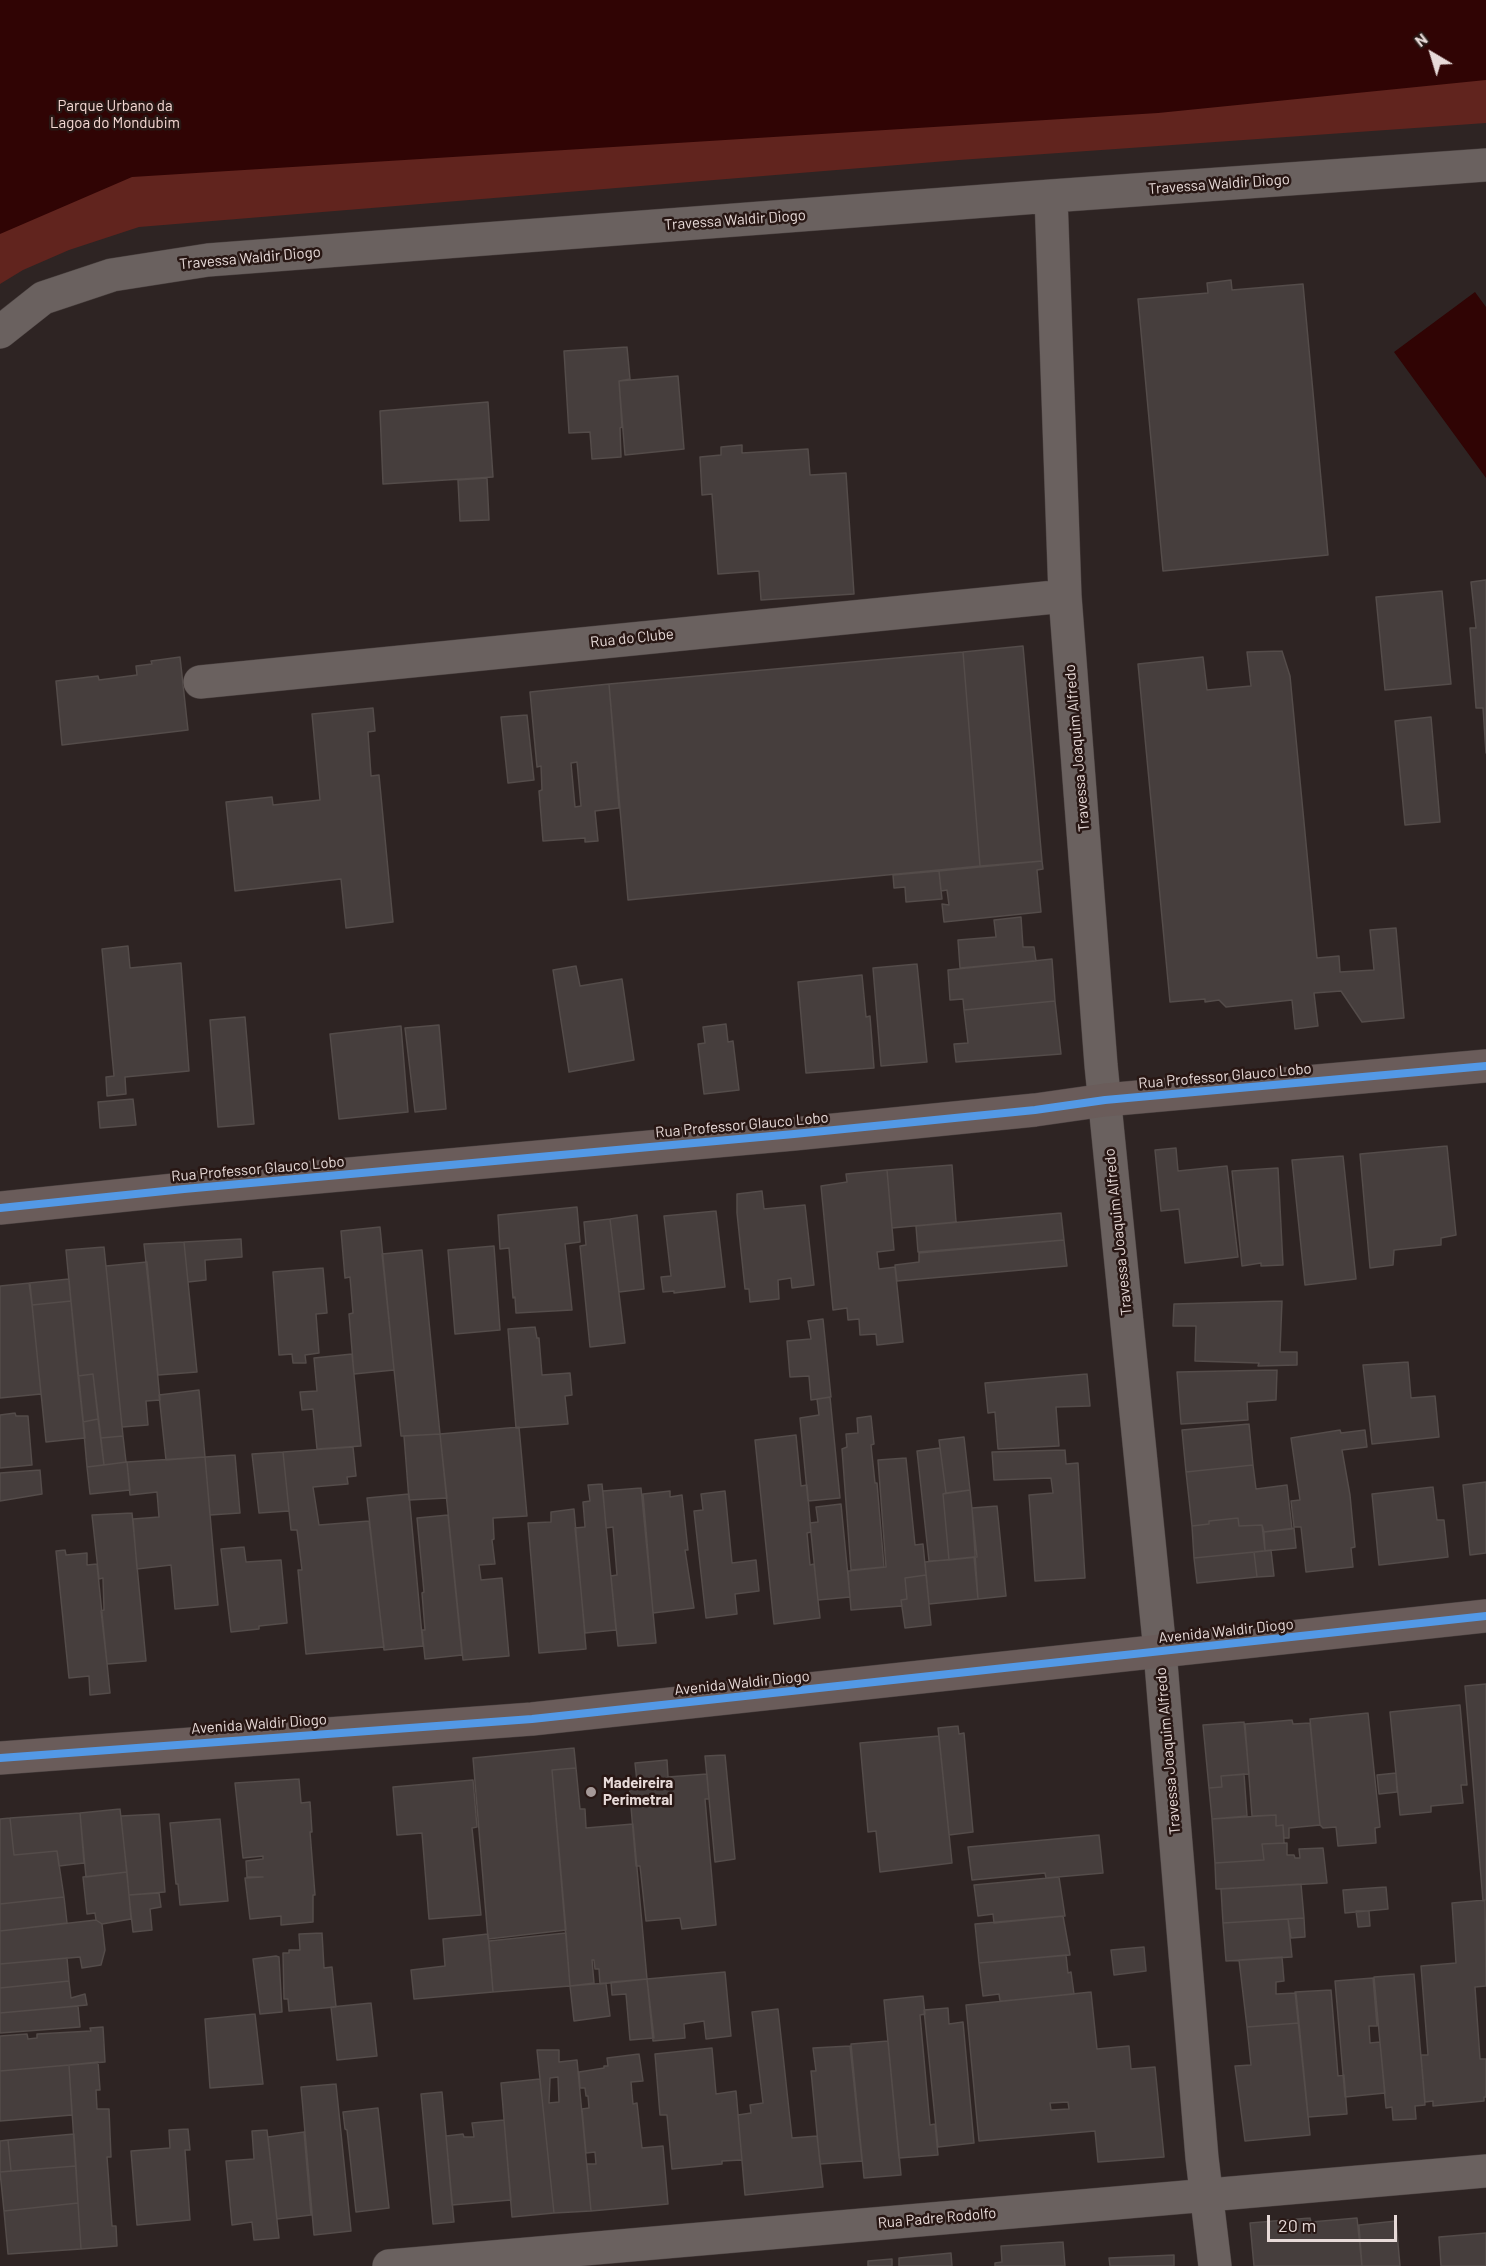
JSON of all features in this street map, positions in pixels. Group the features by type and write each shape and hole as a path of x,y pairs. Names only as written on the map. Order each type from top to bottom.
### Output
{"main road":[{"name":"Rua Professor Glauco Lobo","path":"0,1208 184,1189 794,1134 1035,1110 1106,1100 1486,1065"},
{"name":"Avenida Waldir Diogo","path":"0,1758 532,1719 1486,1616"}],"street":[{"name":"Travessa Waldir Diogo","path":"0,332 43,298 112,275 208,260 1486,165"},
{"name":"Travessa Joaquim Alfredo","path":"1051,196 1065,596 1106,1100 1160,1651 1206,2194 1215,2266"},
{"name":"Rua do Clube","path":"200,682 1065,596"},
{"name":"Rua Padre Rodolfo","path":"389,2266 1486,2171"}],"green space":[{"name":"Parque Urbano da Lagoa do Mondubim","path":"0,0 1486,0 1486,123 959,160 139,227 69,250 23,270 0,284"}],"shaded area":[{"name":"Parque Urbano da Lagoa do Mondubim","path":"0,0 1486,0 1486,80 1158,113 132,177 0,234"},
{"path":"1475,292 1486,307 1486,478 1394,352"}],"building":[{"path":"1231,280 1232,290 1303,284 1328,555 1163,571 1138,299 1208,293 1207,283"},
{"path":"627,347 630,379 619,381 621,457 592,459 590,432 569,433 564,351"},
{"path":"678,376 684,449 625,455 619,381"},
{"path":"488,402 493,477 383,484 380,411"},
{"path":"742,445 742,453 808,449 810,475 846,473 854,594 761,600 759,571 718,574 712,494 702,495 700,457 721,455 721,447"},
{"path":"487,478 489,520 460,521 458,480"},
{"path":"1486,580 1486,753 1483,708 1476,708 1470,628 1476,628 1471,582"},
{"path":"1442,591 1451,684 1385,690 1376,597"},
{"path":"1023,646 1042,861 980,866 963,652"},
{"path":"1282,651 1290,676 1317,958 1339,956 1340,972 1374,970 1370,930 1396,928 1404,1018 1362,1022 1341,991 1314,993 1318,1026 1295,1029 1292,1000 1226,1007 1219,1000 1170,1002 1138,664 1203,657 1207,690 1251,686 1247,652"},
{"path":"963,652 980,866 628,900 609,684"},
{"path":"180,657 188,730 62,745 56,681 98,676 99,680 137,675 136,666 152,664 151,661"},
{"path":"609,684 619,808 595,811 598,841 585,842 585,838 543,841 539,791 542,790 541,766 537,767 530,692","holes":["577,762 581,806 575,807 571,763"]},
{"path":"373,708 375,731 368,732 371,776 379,775 393,922 346,928 341,879 235,891 226,802 272,797 273,805 320,800 312,714"},
{"path":"527,715 534,780 508,783 501,717"},
{"path":"1431,717 1440,822 1405,825 1395,721"},
{"path":"1042,861 1043,869 1037,870 1041,912 944,922 942,904 949,905 947,890 941,891 939,871"},
{"path":"939,871 942,899 906,902 905,887 894,888 893,875"},
{"path":"1021,917 1023,947 1034,947 1036,961 960,968 958,940 996,937 994,920"},
{"path":"128,946 130,968 181,963 189,1071 125,1077 126,1094 107,1096 106,1077 114,1076 102,949"},
{"path":"1052,959 1055,1001 964,1010 963,999 950,1000 948,970"},
{"path":"917,964 927,1062 881,1066 873,968"},
{"path":"576,966 580,986 622,979 634,1060 569,1072 553,970"},
{"path":"862,975 866,1017 870,1016 874,1068 806,1073 798,982"},
{"path":"1055,1001 1061,1054 956,1062 954,1044 968,1043 964,1010"},
{"path":"245,1017 254,1124 218,1127 210,1020"},
{"path":"726,1024 728,1042 733,1041 739,1090 704,1094 698,1044 705,1043 703,1027"},
{"path":"439,1025 446,1109 415,1112 405,1028"},
{"path":"401,1026 408,1112 339,1119 330,1034"},
{"path":"133,1099 136,1125 100,1128 98,1102"},
{"path":"1447,1146 1456,1235 1441,1238 1441,1245 1394,1250 1393,1265 1370,1268 1360,1154"},
{"path":"1176,1148 1178,1171 1227,1166 1238,1257 1185,1263 1179,1209 1161,1211 1155,1150"},
{"path":"1343,1156 1356,1279 1305,1285 1292,1160"},
{"path":"952,1165 956,1222 892,1228 887,1170"},
{"path":"1278,1168 1283,1265 1261,1266 1261,1263 1242,1266 1232,1171"},
{"path":"887,1170 894,1250 877,1252 879,1269 895,1267 903,1342 877,1345 876,1334 860,1335 859,1319 848,1320 847,1308 833,1310 821,1186 847,1182 846,1174"},
{"path":"762,1191 764,1209 805,1205 814,1285 792,1288 791,1278 778,1280 779,1299 750,1302 749,1289 745,1289 737,1194"},
{"path":"577,1207 580,1242 565,1244 572,1310 516,1313 509,1248 500,1249 498,1215"},
{"path":"716,1211 725,1287 674,1293 674,1291 663,1292 661,1277 671,1276 664,1216"},
{"path":"1061,1213 1064,1240 918,1252 916,1226"},
{"path":"637,1215 644,1289 619,1292 610,1219"},
{"path":"610,1219 625,1343 590,1347 580,1246 586,1245 584,1222"},
{"path":"380,1227 394,1370 354,1374 349,1314 353,1313 350,1277 345,1278 341,1231"},
{"path":"241,1239 242,1257 205,1260 206,1280 188,1282 184,1242"},
{"path":"1064,1240 1067,1266 897,1281 895,1265 919,1262 919,1253"},
{"path":"184,1242 197,1372 158,1375 144,1244"},
{"path":"494,1246 500,1330 455,1334 448,1250"},
{"path":"104,1247 123,1436 101,1438 93,1374 78,1376 66,1250"},
{"path":"422,1250 440,1434 401,1436 382,1254"},
{"path":"147,1262 160,1400 146,1401 148,1425 122,1427 106,1266"},
{"path":"323,1268 327,1313 316,1314 319,1353 305,1355 306,1363 293,1363 292,1354 279,1355 273,1272"},
{"path":"69,1279 71,1301 32,1305 29,1283"},
{"path":"30,1283 41,1394 0,1398 0,1286"},
{"path":"71,1301 85,1438 46,1442 32,1305"},
{"path":"1282,1301 1280,1352 1297,1352 1297,1365 1258,1366 1259,1363 1195,1361 1196,1326 1173,1326 1174,1304"},
{"path":"823,1319 831,1397 811,1400 809,1376 790,1377 787,1341 811,1339 808,1321"},
{"path":"535,1327 537,1338 539,1338 542,1375 570,1373 572,1395 565,1396 568,1424 516,1428 508,1329"},
{"path":"352,1354 361,1446 317,1449 313,1409 302,1410 300,1392 317,1391 314,1358"},
{"path":"1408,1362 1411,1398 1435,1396 1439,1437 1372,1444 1363,1365"},
{"path":"1277,1370 1276,1400 1247,1402 1248,1420 1181,1424 1177,1372"},
{"path":"93,1374 98,1419 83,1422 78,1376"},
{"path":"1087,1374 1090,1406 1056,1407 1059,1446 998,1449 995,1412 988,1413 985,1383"},
{"path":"199,1390 205,1457 166,1460 159,1395"},
{"path":"830,1397 840,1498 808,1501 800,1418 819,1415 817,1399"},
{"path":"15,1413 16,1416 28,1416 32,1465 0,1468 0,1415"},
{"path":"871,1416 874,1444 871,1445 875,1483 877,1483 884,1567 851,1570 842,1449 847,1447 846,1434 858,1433 857,1418"},
{"path":"98,1419 104,1465 87,1467 83,1422"},
{"path":"1249,1424 1253,1465 1186,1472 1182,1430"},
{"path":"519,1427 527,1516 493,1518 494,1539 492,1540 495,1564 479,1565 481,1580 502,1578 509,1656 463,1660 440,1434"},
{"path":"1340,1430 1341,1433 1365,1430 1367,1447 1342,1450 1350,1495 1355,1547 1351,1548 1353,1567 1306,1572 1301,1527 1294,1527 1291,1501 1300,1500 1291,1438"},
{"path":"440,1434 447,1498 409,1500 404,1436"},
{"path":"796,1435 801,1486 807,1485 811,1532 807,1533 810,1565 814,1564 820,1618 774,1624 755,1440"},
{"path":"123,1436 126,1462 104,1465 101,1438"},
{"path":"964,1437 970,1490 946,1493 939,1440"},
{"path":"353,1447 356,1476 347,1477 348,1484 313,1487 319,1525 369,1521 384,1647 306,1654 298,1570 302,1570 297,1530 291,1530 283,1452"},
{"path":"940,1448 946,1493 943,1494 949,1560 929,1561 917,1451"},
{"path":"1065,1450 1066,1464 1078,1463 1085,1578 1035,1581 1029,1495 1053,1493 1051,1478 994,1480 992,1452"},
{"path":"283,1452 289,1511 259,1513 252,1454"},
{"path":"235,1455 240,1513 210,1515 205,1457"},
{"path":"205,1457 218,1605 175,1609 171,1565 137,1569 133,1519 159,1517 157,1492 130,1495 127,1462"},
{"path":"906,1458 915,1545 923,1544 926,1575 905,1578 907,1599 901,1600 902,1606 851,1610 848,1571 886,1567 878,1460"},
{"path":"127,1462 130,1490 90,1494 87,1467"},
{"path":"1253,1465 1256,1489 1287,1485 1292,1529 1264,1532 1262,1525 1239,1526 1238,1518 1209,1521 1209,1524 1192,1526 1186,1472"},
{"path":"40,1470 42,1494 0,1501 0,1473"},
{"path":"1486,1482 1486,1553 1470,1555 1463,1485"},
{"path":"602,1484 616,1630 585,1633 575,1528 585,1527 583,1502 590,1501 588,1485"},
{"path":"1433,1487 1437,1520 1444,1520 1448,1557 1379,1565 1372,1494"},
{"path":"641,1488 656,1643 618,1646 611,1576 617,1575 613,1527 606,1528 603,1491"},
{"path":"970,1490 977,1557 949,1560 943,1494"},
{"path":"670,1491 670,1497 682,1495 688,1550 685,1550 694,1608 653,1613 643,1494"},
{"path":"725,1491 732,1563 756,1560 759,1591 735,1594 737,1614 706,1618 694,1511 703,1510 701,1494"},
{"path":"409,1494 423,1646 384,1650 367,1498"},
{"path":"841,1504 850,1597 818,1600 810,1523 818,1522 816,1507"},
{"path":"997,1506 1006,1596 978,1599 972,1508"},
{"path":"574,1509 586,1649 539,1653 528,1523 551,1522 551,1512"},
{"path":"132,1513 146,1661 107,1664 101,1611 104,1610 103,1578 99,1579 92,1515"},
{"path":"448,1515 462,1655 425,1659 422,1630 425,1630 422,1593 424,1592 417,1518"},
{"path":"1238,1518 1239,1526 1262,1525 1265,1551 1194,1558 1192,1526 1209,1524 1209,1521"},
{"path":"1294,1528 1296,1548 1265,1551 1264,1532"},
{"path":"244,1547 246,1562 281,1560 287,1623 231,1632 221,1549"},
{"path":"65,1550 66,1555 87,1553 87,1565 97,1564 110,1693 90,1695 89,1676 69,1678 56,1551"},
{"path":"1271,1550 1274,1576 1257,1577 1254,1552"},
{"path":"1254,1552 1257,1577 1197,1583 1194,1558"},
{"path":"974,1557 978,1599 929,1604 925,1562"},
{"path":"926,1575 931,1625 905,1628 901,1600 907,1599 905,1578"},
{"path":"1486,1684 1486,1900 1483,1901 1465,1686"},
{"path":"1460,1705 1467,1785 1461,1785 1463,1803 1431,1806 1431,1812 1400,1815 1390,1712"},
{"path":"1368,1713 1380,1827 1375,1828 1376,1843 1338,1846 1336,1827 1323,1828 1320,1825 1310,1719"},
{"path":"1292,1720 1293,1724 1310,1723 1320,1825 1289,1828 1289,1838 1284,1838 1283,1825 1276,1826 1276,1815 1252,1816 1245,1724"},
{"path":"1244,1722 1249,1774 1221,1776 1222,1787 1209,1788 1203,1725"},
{"path":"958,1726 959,1734 964,1733 973,1832 949,1835 938,1728"},
{"path":"939,1736 952,1863 880,1872 876,1831 868,1832 860,1743"},
{"path":"574,1748 576,1768 552,1770 566,1930 488,1939 473,1758"},
{"path":"725,1755 735,1859 715,1862 705,1756"},
{"path":"667,1760 668,1777 707,1774 709,1799 705,1799 716,1925 682,1929 680,1918 646,1921 640,1866 636,1866 629,1783 637,1782 635,1763"},
{"path":"576,1768 580,1809 585,1809 586,1828 633,1824 647,1979 600,1984 599,1969 595,1969 594,1960 592,1960 594,1983 570,1986 552,1770"},
{"path":"1396,1773 1397,1792 1379,1794 1377,1775"},
{"path":"1244,1774 1247,1816 1212,1819 1209,1788 1222,1787 1221,1776"},
{"path":"299,1779 301,1803 310,1802 315,1895 313,1895 313,1922 281,1925 281,1916 250,1919 245,1878 263,1877 247,1877 246,1861 263,1859 263,1856 243,1858 235,1783"},
{"path":"473,1780 477,1827 472,1828 481,1915 429,1919 422,1833 397,1835 393,1787"},
{"path":"120,1809 127,1872 86,1877 80,1813"},
{"path":"80,1813 84,1863 59,1866 57,1851 14,1855 10,1818"},
{"path":"159,1814 165,1892 129,1895 121,1816"},
{"path":"1276,1815 1276,1826 1283,1825 1284,1843 1262,1844 1264,1860 1215,1863 1212,1819"},
{"path":"10,1818 14,1855 57,1851 64,1897 0,1904 0,1819"},
{"path":"220,1819 228,1901 180,1905 170,1823"},
{"path":"1099,1835 1103,1873 1046,1878 1045,1873 972,1880 968,1847"},
{"path":"1287,1843 1287,1855 1294,1855 1295,1858 1300,1858 1299,1849 1323,1848 1327,1883 1216,1889 1215,1863 1264,1860 1262,1844"},
{"path":"127,1872 131,1919 102,1924 96,1920 95,1913 87,1914 83,1877"},
{"path":"1059,1877 1065,1916 994,1923 993,1914 978,1916 974,1885"},
{"path":"1301,1884 1304,1918 1223,1923 1221,1889"},
{"path":"1386,1887 1388,1909 1345,1913 1343,1890"},
{"path":"159,1893 161,1907 150,1909 152,1930 133,1932 129,1895"},
{"path":"64,1897 67,1923 0,1931 0,1904"},
{"path":"1485,1900 1486,1986 1475,1987 1480,2059 1486,2059 1486,2097 1484,2101 1433,2106 1433,2101 1425,2102 1421,2055 1428,2055 1421,1966 1456,1963 1452,1903"},
{"path":"1356,1911 1369,1911 1370,1926 1358,1927"},
{"path":"1063,1916 1070,1955 979,1963 975,1924"},
{"path":"1304,1918 1305,1937 1291,1938 1288,1919"},
{"path":"1288,1919 1292,1957 1226,1961 1223,1923"},
{"path":"96,1920 102,1924 105,1950 101,1965 82,1968 80,1957 0,1964 0,1931"},
{"path":"322,1933 324,1968 332,1967 336,2007 289,2011 288,1999 284,1999 283,1953 289,1953 289,1950 300,1950 299,1934"},
{"path":"566,1933 570,1986 493,1992 489,1941"},
{"path":"488,1934 493,1992 414,1999 411,1970 445,1966 443,1939"},
{"path":"1144,1947 1146,1971 1114,1975 1111,1950"},
{"path":"1066,1955 1074,1994 1003,2001 1000,2001 999,1994 983,1996 979,1963"},
{"path":"279,1957 282,2012 260,2014 253,1959"},
{"path":"1282,1957 1284,1981 1276,1982 1276,1994 1296,1993 1299,2023 1247,2027 1239,1960"},
{"path":"67,1958 69,1981 0,1988 0,1964"},
{"path":"725,1972 731,2036 706,2039 704,2021 684,2024 685,2038 653,2041 647,1979"},
{"path":"1414,1974 1425,2105 1415,2106 1416,2119 1393,2120 1392,2107 1386,2108 1374,1977"},
{"path":"1373,1978 1377,2026 1369,2026 1370,2043 1380,2042 1385,2093 1345,2097 1335,1981"},
{"path":"647,1979 654,2038 630,2040 626,1994 612,1995 611,1982"},
{"path":"69,1981 71,1998 85,1994 87,2005 0,2013 0,1988"},
{"path":"606,1983 610,2016 574,2021 570,1986"},
{"path":"1331,1990 1338,2076 1344,2075 1347,2114 1308,2117 1295,1992"},
{"path":"1091,1992 1097,2049 1129,2046 1131,2069 1155,2067 1164,2157 1098,2162 1095,2131 979,2141 966,2005","holes":["1068,2102 1069,2109 1051,2110 1050,2103"]},
{"path":"923,1996 925,2014 920,2015 930,2125 935,2124 938,2155 899,2158 884,2000"},
{"path":"371,2003 377,2056 337,2060 331,2007"},
{"path":"78,2006 80,2027 0,2033 0,2013"},
{"path":"948,2008 949,2024 963,2022 974,2143 938,2147 924,2010"},
{"path":"778,2009 792,2138 817,2136 823,2187 745,2195 738,2115 751,2113 750,2105 763,2103 752,2012"},
{"path":"255,2014 263,2084 210,2088 205,2019"},
{"path":"1299,2023 1310,2135 1245,2141 1235,2066 1251,2065 1247,2027"},
{"path":"103,2027 105,2062 0,2071 0,2036 27,2034 28,2039 37,2038 37,2034 91,2031 90,2028"},
{"path":"888,2041 901,2175 864,2178 851,2044"},
{"path":"850,2046 862,2161 820,2164 811,2071 816,2071 813,2048"},
{"path":"712,2048 716,2094 736,2091 742,2160 672,2169 667,2115 660,2115 655,2054"},
{"path":"537,2050 559,2050 559,2062 577,2060 591,2211 554,2213","holes":["558,2077 559,2102 549,2103 550,2078"]},
{"path":"639,2054 643,2081 631,2082 633,2104 637,2103 642,2148 663,2146 668,2204 591,2211 587,2164 596,2164 595,2152 586,2153 582,2109 589,2108 588,2096 586,2096 585,2088 580,2088 579,2072 608,2066 607,2058"},
{"path":"98,2062 100,2090 96,2090 97,2109 109,2109 111,2157 107,2157 112,2226 116,2226 117,2246 81,2249 69,2065"},
{"path":"69,2065 72,2115 0,2121 0,2071"},
{"path":"540,2079 554,2213 512,2217 501,2083"},
{"path":"336,2084 351,2231 314,2235 301,2087"},
{"path":"442,2092 454,2222 433,2224 421,2094"},
{"path":"378,2108 389,2208 356,2212 343,2112"},
{"path":"504,2120 511,2200 452,2205 446,2136 463,2134 464,2137 474,2137 472,2123"},
{"path":"188,2129 190,2150 185,2150 190,2220 137,2225 131,2151 170,2148 169,2130"},
{"path":"267,2130 279,2238 254,2240 252,2222 232,2225 226,2161 254,2159 252,2131"},
{"path":"304,2132 311,2215 277,2219 268,2137"},
{"path":"74,2134 76,2166 11,2171 8,2140"},
{"path":"8,2140 11,2171 0,2172 0,2141"},
{"path":"76,2166 78,2203 4,2211 0,2172"},
{"path":"78,2203 81,2249 8,2254 4,2211"},
{"path":"1310,2218 1311,2222 1357,2218 1362,2266 1254,2266 1250,2223"},
{"path":"1396,2221 1400,2266 1362,2266 1359,2225"},
{"path":"1486,2233 1486,2266 1441,2266 1439,2237"},
{"path":"1063,2242 1065,2266 995,2266 995,2263 1002,2262 1001,2246"},
{"path":"951,2253 952,2266 899,2266 899,2258"},
{"path":"1174,2255 1174,2266 1110,2266 1109,2258"},
{"path":"892,2259 892,2266 868,2266 868,2261"}],"cycle path":[{"path":"0,1208 184,1189 794,1134 1035,1110 1105,1100 1486,1066"},
{"path":"0,1758 532,1719 1486,1616"}],"place":[{"name":"Madeireira Perimetral","path":"591,1792"}]}
